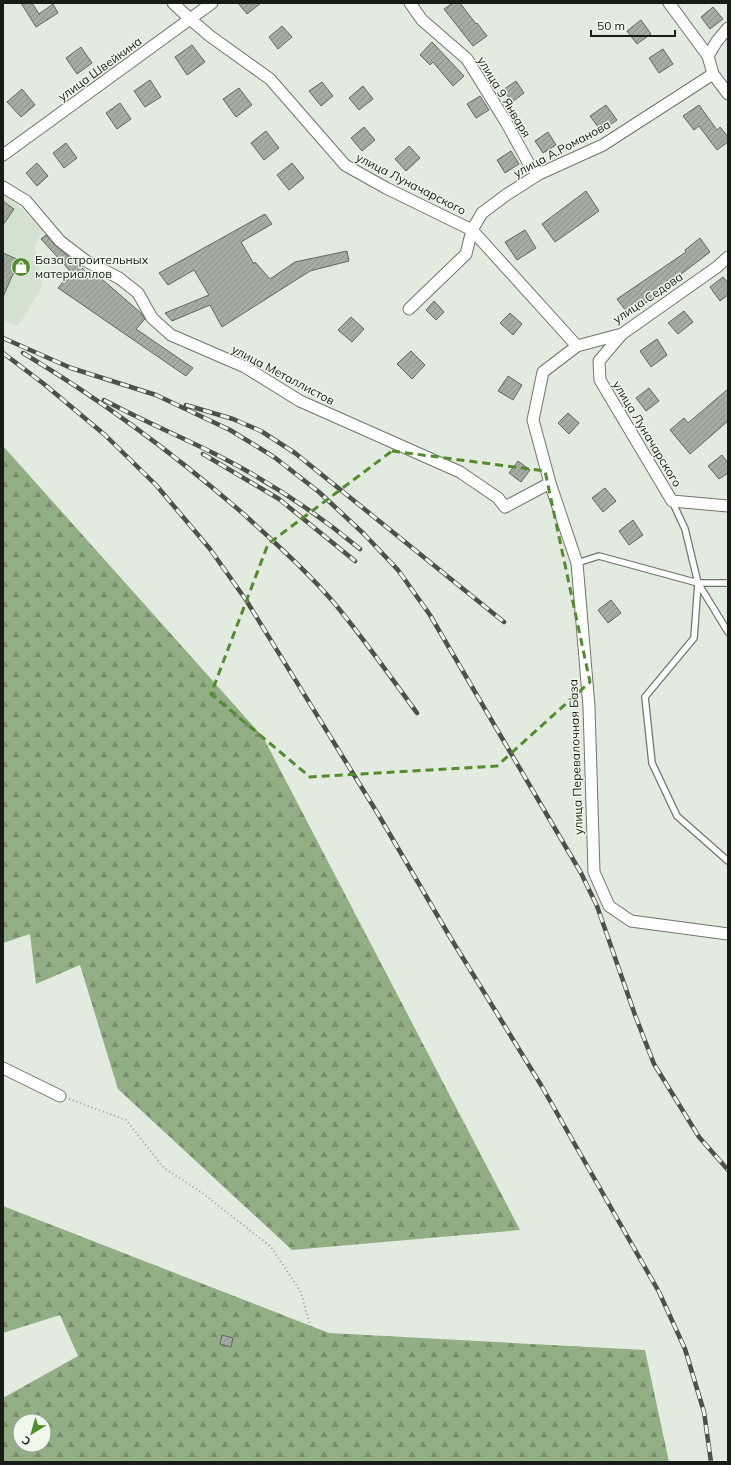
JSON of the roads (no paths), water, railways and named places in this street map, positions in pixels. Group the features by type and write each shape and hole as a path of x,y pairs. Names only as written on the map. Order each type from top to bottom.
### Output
{"street":[{"name":"улица Луначарского","path":"173,3 210,36 270,79 345,164 386,188 472,230 577,346"},
{"name":"улица Швейкина","path":"3,155 212,3"},
{"name":"улица 9 Января","path":"410,3 422,20 467,59 506,122 529,164 539,174"},
{"path":"669,3 708,56 713,74 728,94"},
{"path":"708,56 717,41 728,28"},
{"name":"улица А.Романова","path":"472,230 482,213 506,195 539,174 603,145 713,74"},
{"name":"улица Металлистов","path":"3,186 26,201 60,241 86,261 119,278 138,293 152,318 171,335 245,367 300,402 460,472 498,498 505,507 550,483"},
{"path":"409,309 466,254 472,230"},
{"name":"улица Седова","path":"550,483 533,420 543,372 577,346 622,334 717,267 728,257"},
{"name":"улица Луначарского","path":"622,334 599,361 600,380 672,501 728,506"},
{"name":"улица Перевалочная База","path":"550,483 578,563 589,707 594,872 609,906 631,921 728,934"},
{"path":"3,1068 60,1096"}],"lane":[{"path":"672,501 685,529 698,582 728,632"},
{"path":"578,563 599,556 698,582 728,583"},
{"path":"698,582 694,638 645,697 652,763 676,816 728,861"}],"railway":[{"path":"3,338 71,368 156,395 230,430 274,457 319,492 364,534 398,570 430,615 581,873 597,906 635,1015 654,1064 699,1137 728,1170"},
{"path":"3,353 44,384 105,435 156,485 210,549 246,600 378,814 450,937 541,1085 659,1292 685,1349 704,1412 711,1462"},
{"path":"23,353 82,390 139,430 194,472 247,517 304,570 335,604 367,644 417,713"},
{"path":"104,400 223,458 259,478 311,511 360,549"},
{"path":"186,405 233,419 261,431 295,453 504,622"},
{"path":"203,454 279,499 355,561"}],"place":[{"name":"База cтроительных материаллов","path":"21,267"}]}
